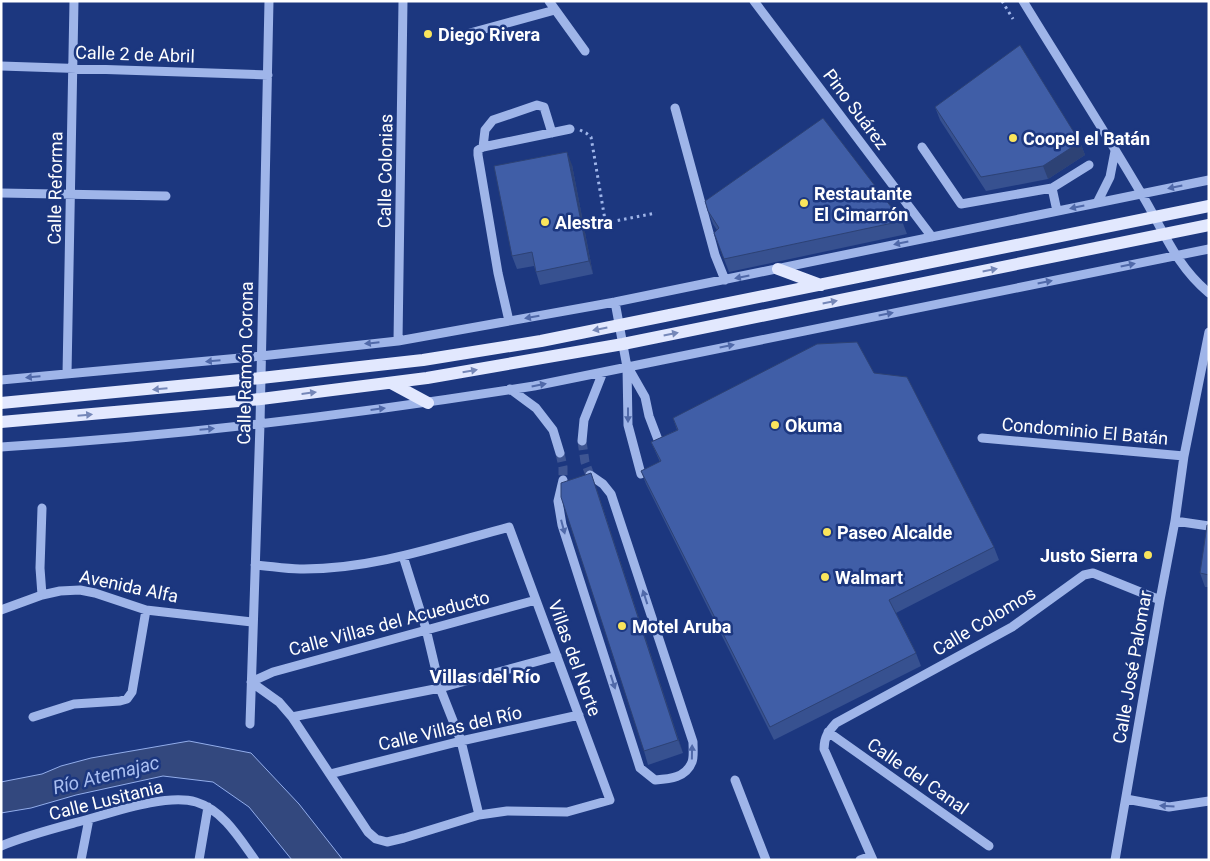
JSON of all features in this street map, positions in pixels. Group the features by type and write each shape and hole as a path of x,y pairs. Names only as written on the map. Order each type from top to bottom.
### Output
{"main road":[{"path":"1,403 423,360 541,341 821,286 1209,206"},
{"path":"1,422 261,398 391,383 623,344 1209,225"},
{"path":"778,269 821,286"},
{"path":"391,383 428,403"}],"street":[{"name":"Calle Reforma","path":"67,374 74,1"},
{"name":"Calle Ramón Corona","path":"250,724 261,398 269,1"},
{"name":"Calle Colonias","path":"398,340 403,1"},
{"path":"549,1 585,50"},
{"name":"Pino Suárez","path":"754,1 932,236"},
{"path":"1022,1 1142,194 1175,256 1194,280 1209,293"},
{"path":"470,34 555,10"},
{"name":"Calle 2 de Abril","path":"1,66 268,75"},
{"path":"483,146 485,130 493,120 538,106 544,107 552,133"},
{"path":"675,108 715,255 725,280"},
{"path":"509,321 498,273 478,150 483,146 570,129"},
{"path":"922,147 961,204 1052,188 1088,165"},
{"path":"1096,203 1110,177 1115,151"},
{"path":"1,380 261,356 398,340 616,302 1209,180"},
{"path":"1052,188 1057,211"},
{"path":"1,193 166,196"},
{"path":"1,447 260,424 428,403 510,390 1209,249"},
{"path":"616,302 628,366 628,425 641,474"},
{"name":"Calle José Palomar","path":"1116,860 1175,521 1184,456 1209,332"},
{"path":"628,366 645,398 649,416 660,445"},
{"path":"582,441 584,420 603,372"},
{"path":"510,390 536,408 553,430 560,453"},
{"name":"Condominio El Batán","path":"982,438 1184,456"},
{"path":"563,480 558,502 562,525 640,768 655,780 670,779 684,773 692,762 693,742 611,494 603,484 590,475"},
{"path":"42,508 40,568 42,595"},
{"path":"1175,521 1209,526"},
{"name":"Villas del Norte","path":"403,556 509,527 610,800 567,812 506,811 479,815"},
{"path":"251,682 279,702 292,716 368,832 376,839 387,842 479,815 461,741 440,688 426,629 403,556 349,565 301,569 254,565"},
{"name":"Calle Colomos","path":"828,732 836,723 1012,627 1084,575 1093,573 1160,600"},
{"name":"Avenida Alfa","path":"1,610 42,595 60,591 80,590 146,610 252,622"},
{"name":"Calle Villas del Acueducto","path":"251,682 273,672 536,600"},
{"path":"33,717 74,704 127,699 132,692 146,610"},
{"path":"292,716 440,688 557,656"},
{"name":"Calle Villas del Río","path":"330,774 579,714"},
{"path":"828,732 824,739 824,749 872,858 860,860"},
{"name":"Calle del Canal","path":"828,732 989,846"},
{"path":"735,780 766,860"},
{"name":"Calle Lusitania","path":"1,846 89,819 164,801 182,799 197,802 208,807 222,818 232,828 255,860"},
{"path":"1126,799 1169,807 1209,801"},
{"path":"199,860 208,807"},
{"path":"81,860 89,819"}],"path":[{"path":"1002,1 1013,18"},
{"path":"570,129 582,131 591,137 605,220 610,222 656,213"}],"water":[{"name":"Río Atemajac","path":"189,741 251,753 299,804 343,860 292,860 249,807 213,782 163,776 76,795 31,808 1,813 1,782 42,774 61,766 91,758"}],"building":[{"name":"Coopel el Batán","path":"1020,45 1080,142 1043,166 981,177 935,107"},
{"name":"Restautante El Cimarrón","path":"823,118 902,221 724,259 714,233 719,228 708,211 705,201"},
{"name":"Alestra","path":"567,152 589,261 536,272 532,252 512,256 494,166"},
{"name":"Paseo Alcalde","path":"857,342 874,373 907,377 994,547 889,600 916,653 770,727 641,471 661,461 651,442 678,430 673,418 817,344"},
{"name":"Motel Aruba","path":"591,473 678,740 644,751 561,497 561,483"},
{"path":"1207,525 1209,525 1209,575 1200,573"}],"tunnel":[{"path":"582,441 585,462 590,475"},
{"path":"560,453 563,480"}],"place":[{"name":"Diego Rivera","path":"428,34"},
{"name":"Coopel el Batán","path":"1013,138"},
{"name":"Restautante El Cimarrón","path":"804,203"},
{"name":"Alestra","path":"545,222"},
{"name":"Okuma","path":"775,425"},
{"name":"Paseo Alcalde","path":"827,532"},
{"name":"Justo Sierra","path":"1148,555"},
{"name":"Walmart","path":"825,577"},
{"name":"Motel Aruba","path":"622,626"}],"district":[{"name":"Villas del Río","path":"485,676"}]}
